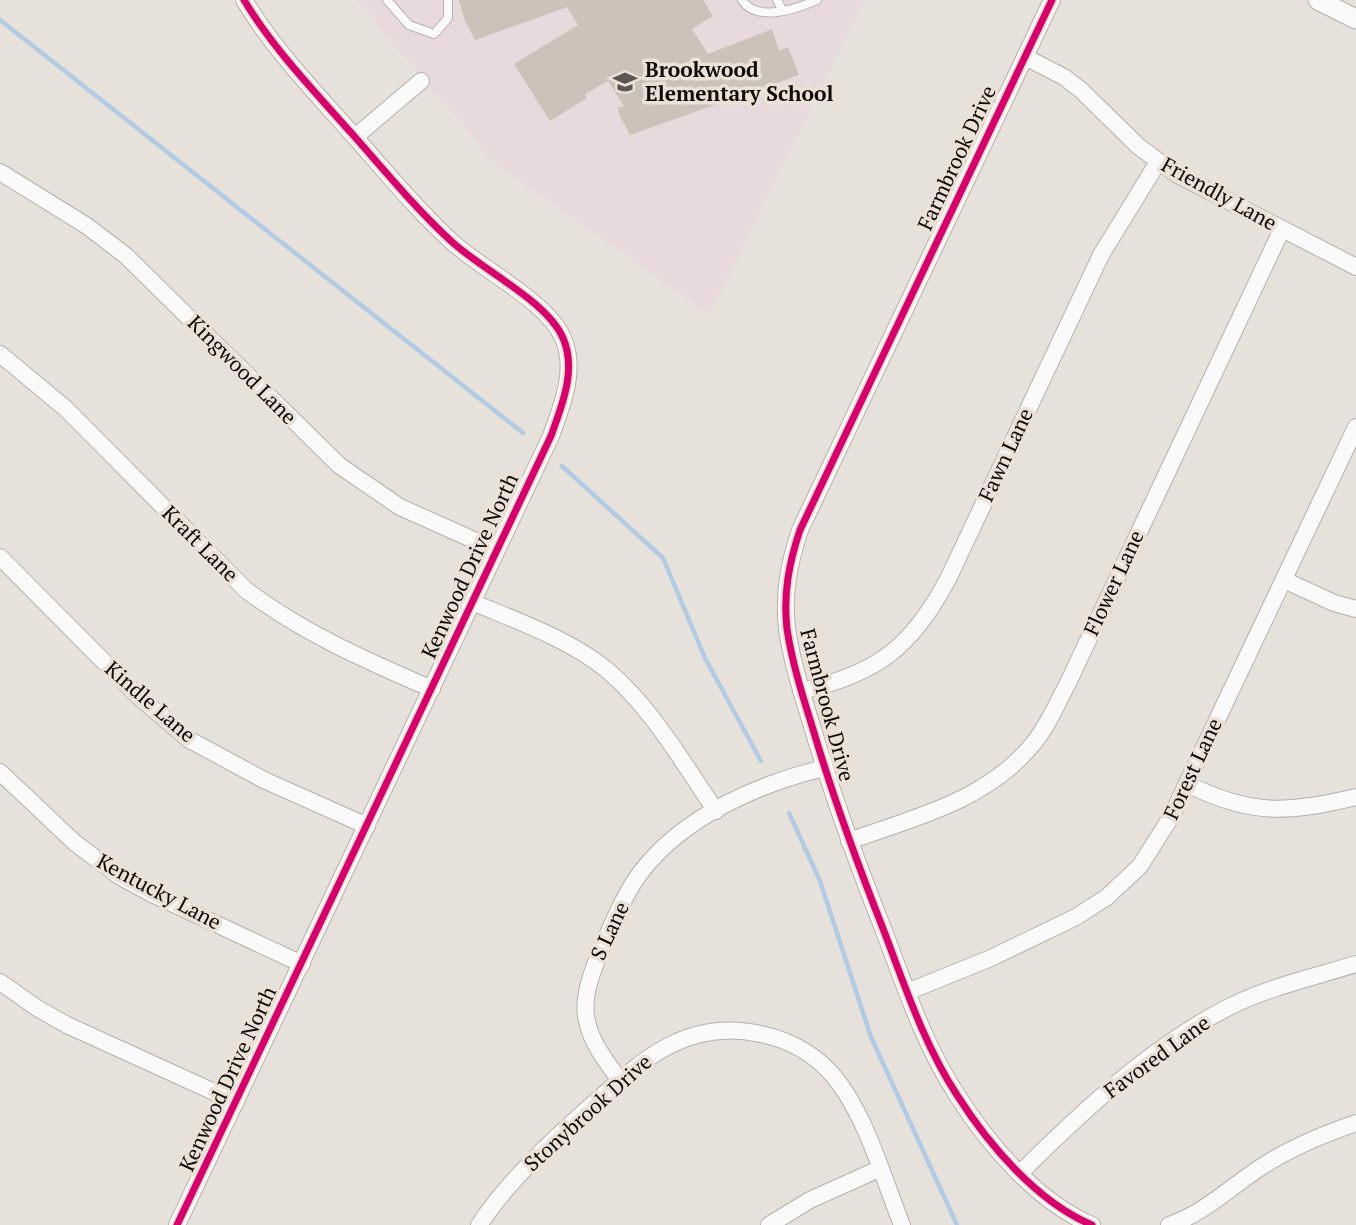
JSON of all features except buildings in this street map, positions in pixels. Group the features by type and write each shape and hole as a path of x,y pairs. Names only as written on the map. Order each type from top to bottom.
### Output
{"street":[{"name":"Kenwood Drive North","path":"177,1225 551,436 567,385 568,366 563,338 548,317 482,267 427,218 281,52 257,22 244,0"},
{"name":"Farmbrook Drive","path":"1052,0 792,552 786,615 793,661 824,768 849,841 921,1024 956,1093 983,1131 1020,1173 1056,1206 1092,1225"},
{"path":"1318,0 1356,19"},
{"name":"Friendly Lane","path":"1025,57 1064,77 1158,162 1193,184 1356,267"},
{"path":"355,137 421,81"},
{"name":"Fawn Lane","path":"802,691 835,683 860,673 897,650 923,622 948,579 1101,255 1158,162"},
{"name":"Kingwood Lane","path":"0,172 87,226 125,255 340,466 400,508 496,550"},
{"name":"Flower Lane","path":"849,841 976,792 1010,768 1042,732 1067,685 1282,229"},
{"name":"Kraft Lane","path":"0,354 65,408 246,590 300,627 432,690"},
{"name":"Forest Lane","path":"907,992 991,958 1076,918 1107,897 1140,866 1155,845 1187,784 1355,434"},
{"name":"Kindle Lane","path":"0,557 137,695 188,739 264,780 367,826"},
{"path":"1284,580 1322,598 1356,609"},
{"path":"472,602 569,646 605,668 638,700 716,811"},
{"name":"S Lane","path":"620,1080 599,1054 586,1024 586,993 592,971 617,915 642,871 673,839 716,811 769,784 824,768"},
{"name":"Kentucky Lane","path":"0,772 74,842 119,876 302,964"},
{"path":"1187,784 1231,803 1277,810 1356,797"},
{"name":"Favored Lane","path":"1020,1173 1114,1087 1205,1020 1255,996 1356,964"},
{"path":"0,982 67,1025 236,1102"},
{"name":"Stonybrook Drive","path":"479,1225 528,1165 620,1080 671,1043 693,1035 728,1030 771,1036 790,1043 809,1054 841,1084 856,1109 902,1225"},
{"path":"1169,1225 1198,1213 1265,1164 1297,1146 1356,1124"},
{"path":"769,1225 810,1199 879,1169"}],"lane":[{"path":"387,0 409,25 434,34 448,18 447,0"},
{"path":"742,0 747,8 763,13 817,0"},
{"path":"777,0 783,10"}],"shaded area":[{"name":"Brookwood Elementary School","path":"356,0 864,0 709,314 496,164"}],"waterway":[{"path":"0,20 523,433"},
{"path":"562,466 663,558 705,658 761,761"},
{"path":"789,813 820,881 871,1037 957,1225"}],"cycle path":[{"path":"177,1225 551,436 563,400 569,362 563,338 555,324 529,299 451,241 401,190 296,71 244,0"},
{"path":"1052,0 800,530 788,579 786,616 798,678 836,802 906,991 934,1055 969,1114 1015,1170 1052,1202 1092,1225"}],"place":[{"name":"Brookwood Elementary School","path":"625,82"}]}
